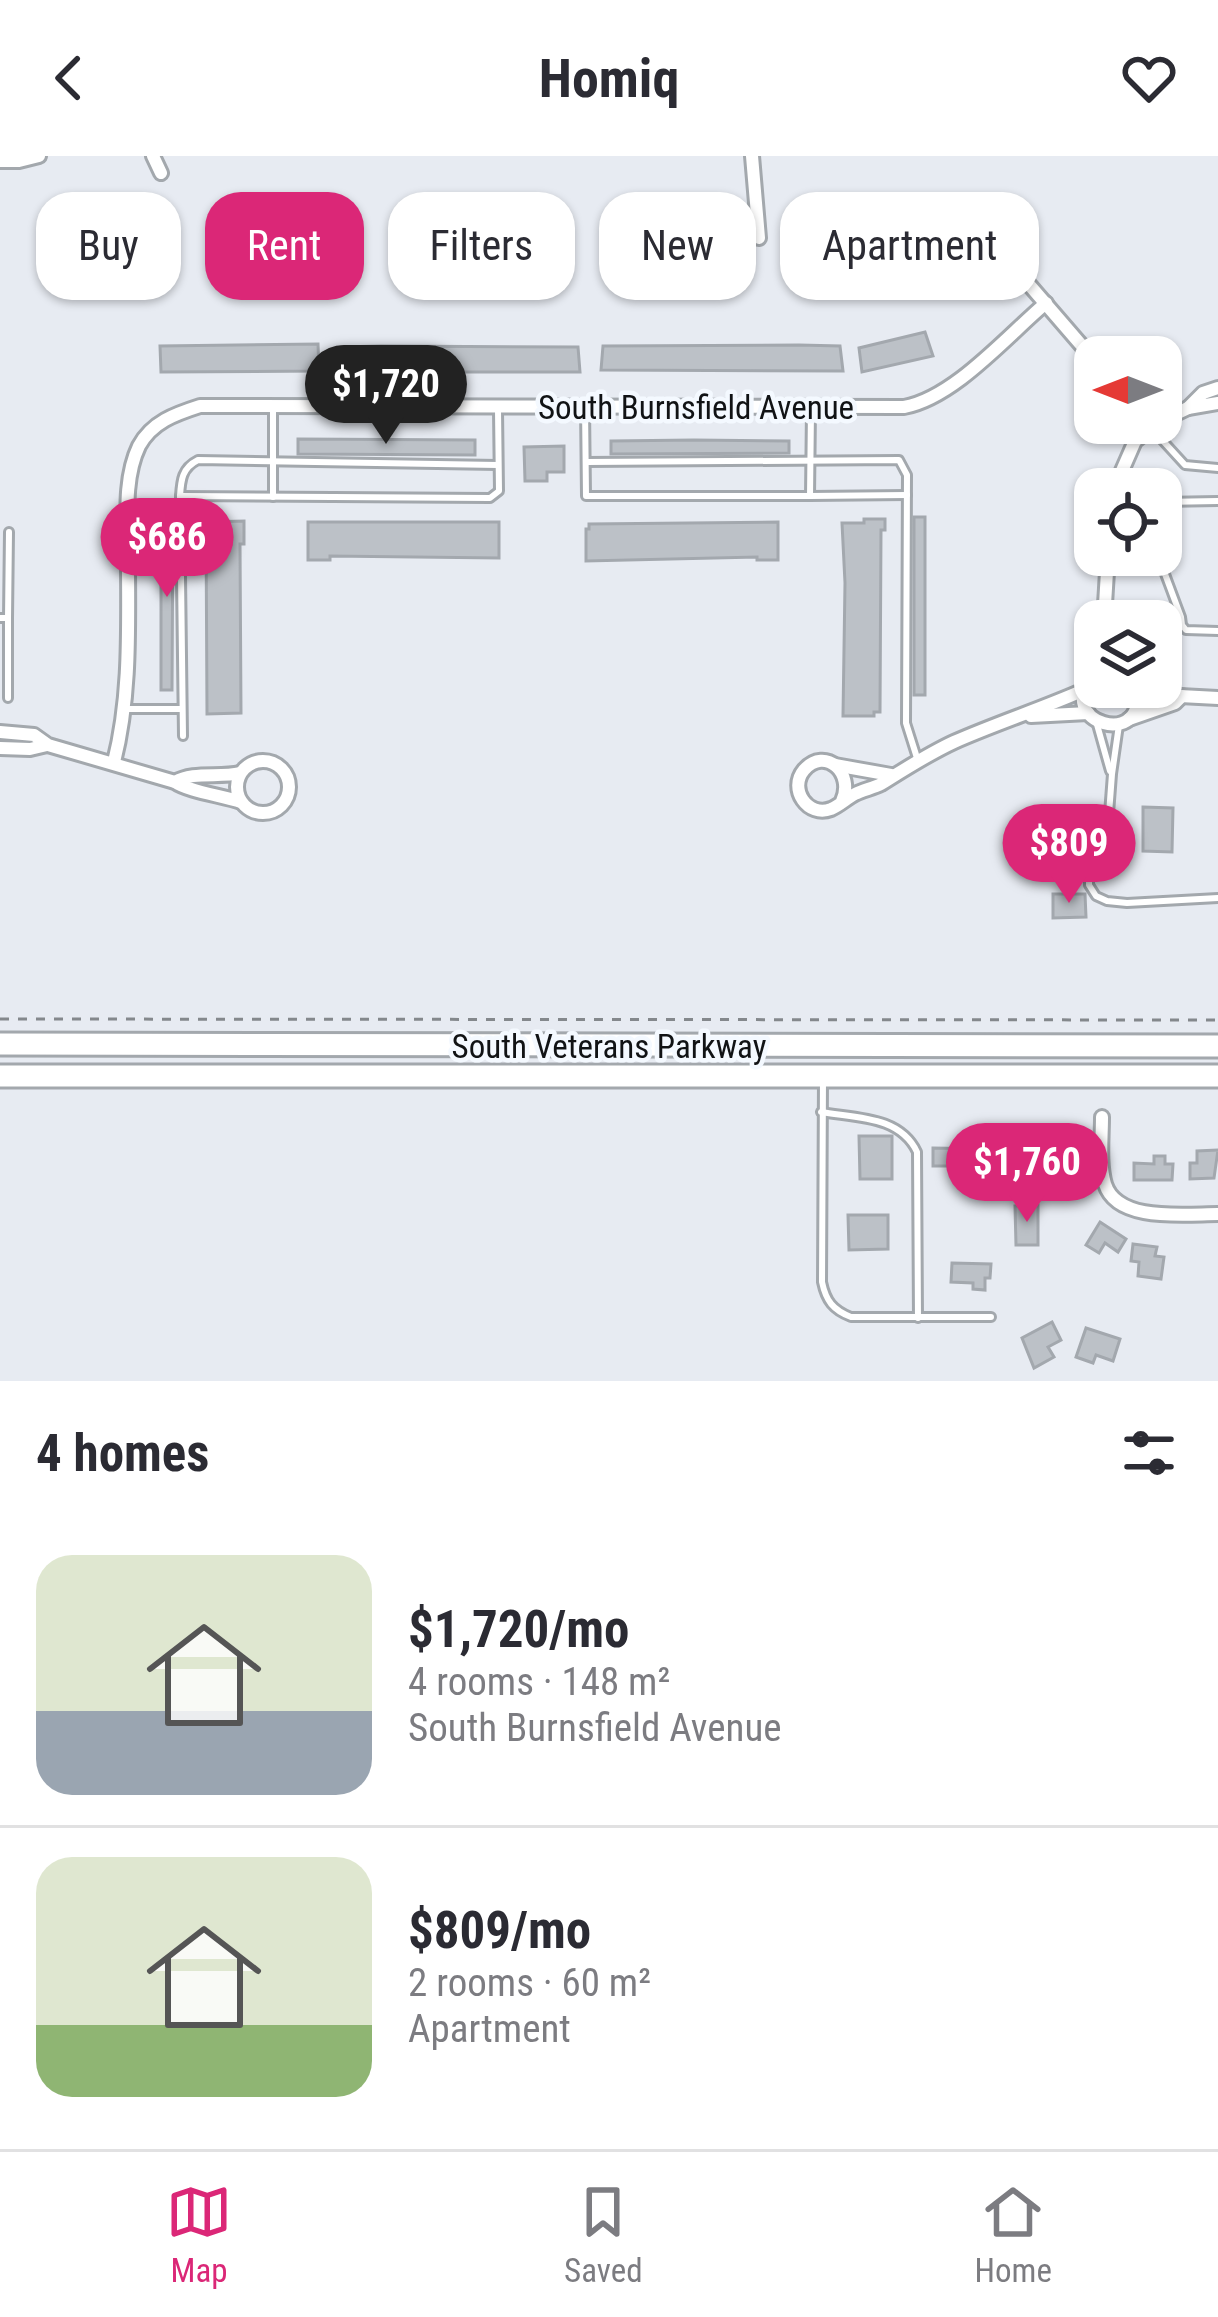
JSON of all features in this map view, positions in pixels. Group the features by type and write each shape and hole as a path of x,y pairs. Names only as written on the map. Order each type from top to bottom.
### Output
{"highway":[{"name":"South Veterans Parkway","path":"0,1044 1218,1046"},
{"name":"South Veterans Parkway","path":"0,1076 1218,1076"}],"street":[{"path":"0,161 39,156"},
{"path":"153,156 161,172"},
{"path":"752,156 759,238"},
{"path":"1039,295 1074,336"},
{"name":"South Burnsfield Avenue","path":"114,762 125,709 128,501 133,461 155,425 200,406 921,404 961,379 1046,303"},
{"path":"1189,408 1203,393 1218,388"},
{"path":"1182,411 1218,403"},
{"path":"891,775 820,762 800,775 798,790 806,805 829,810 954,742 1074,694"},
{"path":"1182,696 1218,698"},
{"path":"1088,708 1092,717"},
{"path":"1122,722 1136,708"},
{"path":"1023,716 1092,717 1104,724 1160,708"},
{"path":"0,732 34,735 49,745 241,802 254,812 271,812 285,802 290,786 283,770 268,761 250,764 236,785 241,802"},
{"path":"0,748 49,745"},
{"path":"836,765 845,778 842,801"},
{"path":"175,782 185,776 240,773"},
{"path":"1102,1117 1103,1174 1117,1202 1138,1212 1218,1214"}],"lane":[{"path":"180,496 490,499 499,491 498,406"},
{"path":"585,406 586,496 907,496"},
{"path":"811,406 811,496"},
{"path":"273,407 273,497"},
{"path":"1170,444 1185,465 1218,468"},
{"path":"183,736 180,496 188,465 197,460 498,465"},
{"path":"586,462 899,460 907,475 906,723 918,761"},
{"path":"1182,502 1218,501"},
{"path":"8,532 4,618 8,698"},
{"path":"1166,576 1182,626 1218,631"},
{"path":"125,709 182,709"},
{"path":"1092,717 1112,774"},
{"path":"1122,722 1108,826 1089,866 1089,885 1107,902 1218,898"},
{"path":"823,1076 822,1282 836,1310 851,1317 991,1317"},
{"path":"821,1112 888,1124 911,1139 917,1152 918,1318"}],"path":[{"path":"0,1019 1218,1020"}],"building":[{"path":"925,332 933,356 862,372 859,348"},
{"path":"318,344 319,371 161,372 160,346"},
{"path":"603,346 840,346 843,371 601,370"},
{"path":"341,347 578,347 580,372 339,372"},
{"path":"298,439 475,440 475,455 298,454"},
{"path":"611,441 789,441 789,453 611,454"},
{"path":"564,446 564,472 547,472 547,481 525,481 524,447"},
{"path":"161,512 173,512 172,690 161,690"},
{"path":"914,517 925,517 925,695 914,695"},
{"path":"864,519 885,519 885,530 881,530 880,712 843,716 842,523 864,523"},
{"path":"244,521 244,544 240,544 241,713 207,714 206,522"},
{"path":"308,522 499,522 499,558 330,556 330,560 308,560"},
{"path":"778,522 778,560 586,561 589,524"},
{"path":"1143,807 1173,808 1172,852 1143,851"},
{"path":"1053,894 1085,894 1086,917 1053,918"},
{"path":"1047,1134 1062,1134 1062,1157 1072,1157 1073,1172 1048,1173"},
{"path":"859,1136 892,1136 892,1179 860,1179"},
{"path":"933,1148 987,1149 987,1166 933,1166"},
{"path":"1218,1150 1214,1178 1190,1179 1190,1163 1197,1163 1197,1151"},
{"path":"1154,1156 1165,1156 1165,1164 1173,1164 1172,1180 1134,1180 1134,1163 1154,1164"},
{"path":"1038,1205 1038,1245 1016,1245 1015,1206"},
{"path":"848,1215 888,1215 888,1249 849,1250"},
{"path":"1100,1222 1126,1239 1118,1252 1105,1243 1099,1253 1086,1245"},
{"path":"1133,1244 1157,1247 1155,1256 1164,1257 1161,1279 1138,1276 1139,1262 1131,1261"},
{"path":"952,1263 991,1264 985,1290 973,1289 973,1283 951,1282"},
{"path":"1052,1322 1061,1340 1048,1347 1054,1357 1034,1368 1022,1338"},
{"path":"1086,1328 1120,1339 1113,1361 1096,1355 1093,1363 1076,1357"}]}
